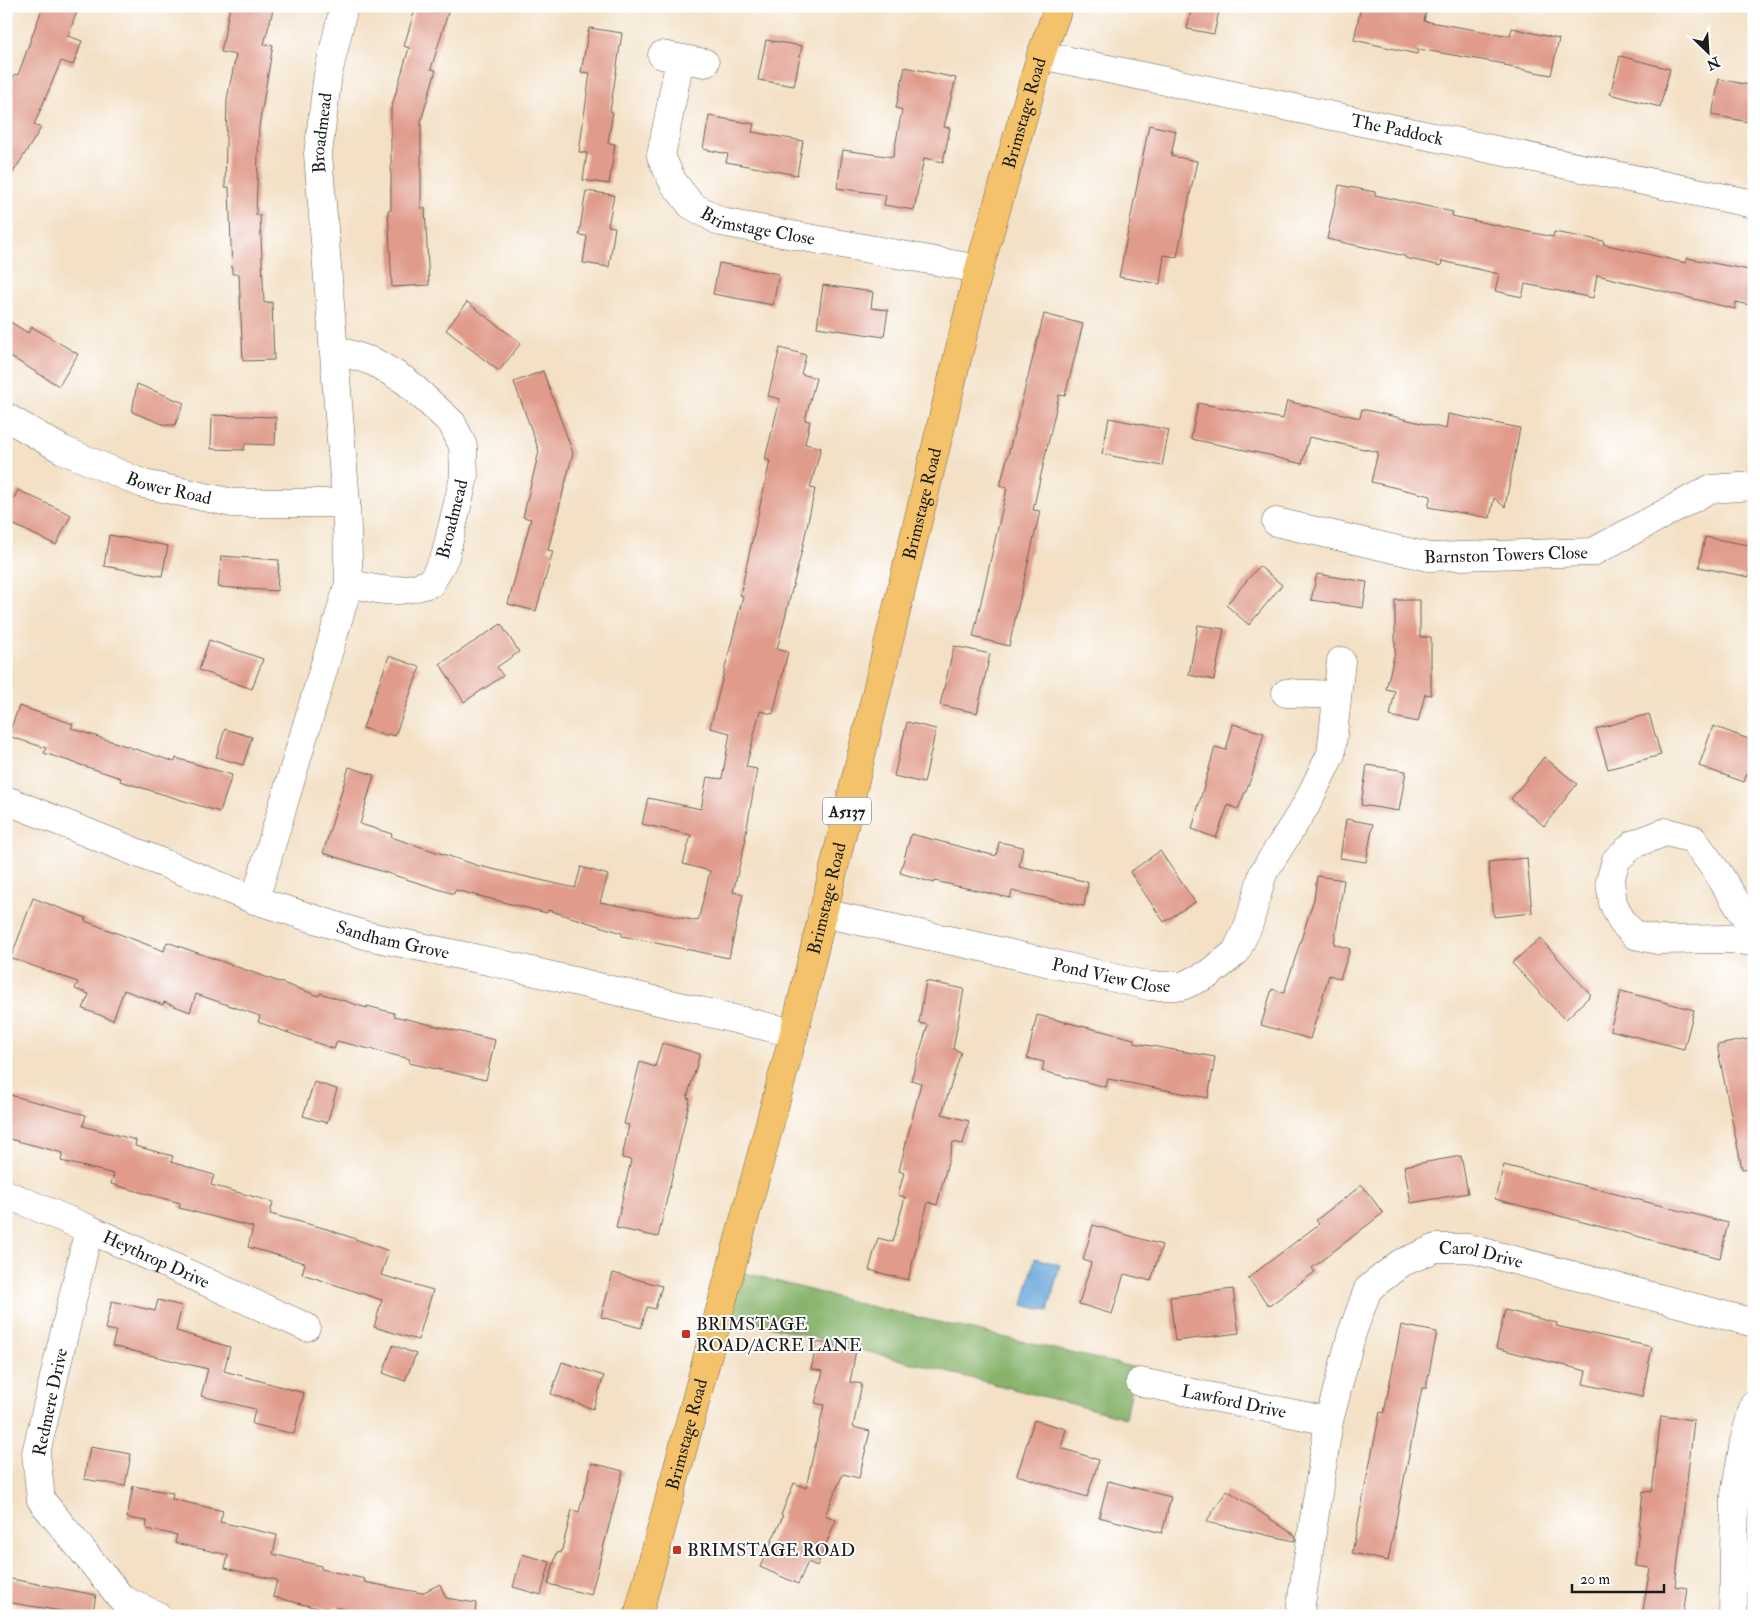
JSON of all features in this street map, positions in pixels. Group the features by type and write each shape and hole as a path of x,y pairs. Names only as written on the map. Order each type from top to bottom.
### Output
{"main road":[{"name":"Brimstage Road","path":"638,1616 794,1033 979,269 1041,54 1059,6"}],"street":[{"name":"Broadmead","path":"255,900 350,583 346,503 318,154 328,74 344,6"},
{"name":"The Paddock","path":"1041,54 1754,204"},
{"name":"Brimstage Close","path":"682,59 662,156 674,182 691,206 721,222 979,269"},
{"name":"Broadmead","path":"334,349 374,362 406,381 452,423 463,446 464,477 444,557 431,583 405,591 384,591 350,583"},
{"name":"Bower Road","path":"6,417 63,450 144,484 233,503 346,503"},
{"name":"Barnston Towers Close","path":"1276,522 1429,557 1593,552 1710,489 1754,486"},
{"name":"Pond View Close","path":"822,913 1149,986 1182,986 1209,974 1236,952 1249,924 1263,873 1306,805 1331,754 1340,661"},
{"path":"1286,693 1337,695"},
{"name":"Sandham Grove","path":"6,800 255,900 368,936 493,962 794,1033"},
{"path":"1754,931 1718,873 1693,839 1666,832 1634,844 1616,860 1610,881 1613,904 1622,922 1636,935 1658,940 1730,938 1754,942"},
{"name":"Heythrop Drive","path":"6,1194 89,1229 306,1327"},
{"name":"Redmere Drive","path":"89,1229 36,1453 41,1500 118,1607 158,1616"},
{"name":"Carol Drive","path":"1302,1616 1300,1611 1329,1421 1352,1333 1368,1289 1401,1263 1436,1248 1468,1248 1754,1323"},
{"name":"Lawford Drive","path":"1140,1382 1329,1421"},
{"path":"1733,1616 1735,1495 1744,1441 1754,1404"}],"green space":[{"path":"739,1271 865,1305 1136,1368 1126,1418 726,1315"}],"water":[{"path":"1035,1258 1060,1265 1048,1311 1023,1305"}],"building":[{"path":"43,6 79,6 68,36 82,41 73,65 61,61 34,125 41,128 6,184 6,94 15,74 18,75"},
{"path":"230,6 274,6 264,44 273,45 259,126 256,215 260,215 264,303 272,302 274,360 243,361 239,274 232,274 229,187 225,187 227,99 236,55 221,52"},
{"path":"416,6 450,6 431,69 436,70 421,121 421,208 425,208 429,285 392,287 388,210 391,210 391,109 409,48 404,46"},
{"path":"1192,6 1220,6 1214,34 1187,29"},
{"path":"1361,6 1399,6 1426,12 1424,21 1510,36 1512,28 1559,39 1551,75 1504,66 1505,64 1418,49 1417,54 1354,40"},
{"path":"589,28 622,33 610,112 613,112 608,143 615,144 609,184 583,180 587,153 579,152 590,73 581,72"},
{"path":"766,40 802,46 794,86 758,80"},
{"path":"1620,56 1670,69 1660,107 1610,94"},
{"path":"905,67 956,78 944,127 950,128 943,162 924,158 914,210 884,205 886,195 837,188 843,150 893,157 902,110 896,108"},
{"path":"1719,79 1754,86 1754,123 1712,115"},
{"path":"709,116 754,124 752,132 803,141 797,175 726,162 728,154 703,149"},
{"path":"1149,125 1176,131 1171,156 1197,161 1177,257 1164,255 1160,284 1119,277"},
{"path":"1339,185 1453,212 1452,216 1553,237 1554,232 1604,241 1603,244 1686,263 1687,258 1754,271 1754,306 1736,302 1735,309 1597,275 1593,298 1525,284 1522,297 1495,291 1499,274 1442,261 1441,266 1327,239"},
{"path":"586,191 614,195 608,226 615,227 609,267 583,263 587,236 579,235"},
{"path":"719,263 779,274 773,305 713,294"},
{"path":"823,285 873,292 871,308 888,310 884,337 817,327"},
{"path":"467,302 521,343 499,371 446,330"},
{"path":"1044,314 1083,324 1065,396 1059,395 1033,510 1040,511 1009,646 973,637 1007,488 1000,486"},
{"path":"6,319 28,333 32,327 78,354 59,386 6,354"},
{"path":"780,348 806,355 801,374 816,378 805,420 810,421 805,444 821,448 810,488 815,489 802,550 777,649 788,652 773,714 760,711 746,767 757,769 746,839 733,892 743,894 729,958 622,936 622,933 548,910 547,913 455,890 454,894 323,853 349,767 374,775 360,824 392,834 391,837 479,866 575,888 581,867 608,875 600,902 698,921 710,871 683,864 691,835 642,824 648,798 701,809 707,777 722,779 730,733 710,728 743,596 740,595 770,461 765,459 780,399 768,396"},
{"path":"543,371 573,453 548,550 553,551 536,611 508,604 531,519 523,517 539,451 514,382"},
{"path":"137,384 184,403 175,425 165,425 132,412"},
{"path":"1287,401 1360,418 1362,409 1446,429 1448,414 1520,428 1505,507 1494,498 1490,518 1428,507 1431,496 1371,482 1378,452 1309,437 1302,464 1274,456 1191,439 1198,403 1283,419"},
{"path":"212,415 276,417 275,445 245,444 244,450 211,449"},
{"path":"1109,418 1169,430 1162,466 1102,454"},
{"path":"18,490 71,515 56,545 6,521 6,514"},
{"path":"109,535 168,546 162,576 104,566"},
{"path":"1705,537 1754,546 1749,577 1699,567"},
{"path":"221,556 279,560 277,591 218,587"},
{"path":"1259,566 1282,585 1249,625 1226,605"},
{"path":"1317,574 1367,582 1363,608 1311,600"},
{"path":"1395,600 1420,600 1420,637 1431,637 1431,695 1425,694 1418,722 1390,716 1395,691 1386,689 1395,652"},
{"path":"501,624 519,652 497,667 503,676 464,702 440,664"},
{"path":"1198,625 1224,629 1214,680 1189,675"},
{"path":"209,640 263,659 252,689 199,670"},
{"path":"954,646 990,654 977,713 940,705"},
{"path":"389,656 420,667 395,736 387,734 386,736 363,728"},
{"path":"19,706 73,724 71,728 175,762 176,758 232,775 220,812 120,781 121,778 44,753 46,748 8,736"},
{"path":"1649,714 1661,755 1608,769 1596,729"},
{"path":"907,722 936,729 924,783 894,776"},
{"path":"1233,724 1264,733 1252,776 1238,809 1228,805 1216,838 1192,829 1215,747 1226,750"},
{"path":"1713,726 1754,741 1754,753 1744,782 1699,766"},
{"path":"225,729 252,737 243,765 216,757"},
{"path":"1544,757 1577,784 1544,826 1511,799"},
{"path":"1367,765 1406,771 1399,811 1361,805"},
{"path":"1346,819 1373,824 1366,862 1340,858"},
{"path":"911,834 996,856 999,842 1023,847 1019,866 1088,882 1084,906 1012,891 1010,898 935,881 934,883 900,873"},
{"path":"1160,851 1195,902 1164,922 1130,872"},
{"path":"1527,858 1532,913 1494,917 1488,862"},
{"path":"1317,876 1344,880 1334,944 1350,949 1340,979 1329,975 1310,1039 1261,1025 1272,989 1284,993 1314,899"},
{"path":"33,898 86,918 85,921 164,951 167,942 319,996 320,993 367,1008 367,1006 394,1013 394,1016 495,1040 486,1080 409,1063 410,1059 337,1041 334,1049 258,1022 260,1016 196,994 190,1012 164,1002 163,1005 124,990 113,1020 83,1009 89,994 75,989 78,982 11,958"},
{"path":"1540,938 1591,995 1565,1020 1512,963"},
{"path":"926,981 964,989 953,1049 961,1052 942,1114 969,1121 963,1144 953,1142 937,1205 928,1202 908,1280 869,1270 878,1238 893,1242 905,1197 898,1195 904,1173 899,1171 921,1083 911,1080 928,1025 919,1023"},
{"path":"1621,991 1694,1010 1684,1049 1610,1030"},
{"path":"1037,1015 1134,1039 1134,1043 1215,1057 1208,1098 1108,1079 1106,1087 1042,1071 1044,1062 1027,1058"},
{"path":"1754,1038 1754,1168 1742,1169 1717,1045"},
{"path":"662,1043 700,1054 687,1098 690,1099 658,1237 616,1228 631,1160 622,1158 629,1125 624,1124 640,1062 655,1067"},
{"path":"314,1082 337,1089 327,1123 303,1116"},
{"path":"6,1094 86,1115 83,1126 136,1140 135,1146 173,1156 171,1162 214,1175 211,1185 273,1202 270,1214 327,1229 389,1251 381,1275 433,1290 418,1340 374,1327 382,1300 302,1274 305,1263 248,1247 253,1227 179,1208 180,1203 111,1184 114,1174 61,1161 63,1153 6,1138"},
{"path":"1461,1156 1468,1193 1411,1203 1404,1166"},
{"path":"1504,1165 1728,1223 1720,1258 1495,1199"},
{"path":"1362,1185 1383,1213 1312,1268 1315,1272 1269,1306 1248,1278 1319,1224 1316,1220"},
{"path":"1093,1225 1162,1245 1151,1281 1124,1274 1112,1314 1079,1304 1091,1263 1083,1260"},
{"path":"613,1273 662,1286 655,1309 647,1307 641,1328 601,1317"},
{"path":"1233,1289 1239,1333 1175,1341 1170,1297"},
{"path":"158,1300 182,1306 176,1331 230,1347 224,1371 304,1393 294,1434 252,1424 255,1409 201,1396 208,1369 112,1346 116,1331 105,1329 112,1301 155,1311"},
{"path":"1505,1310 1557,1323 1556,1326 1652,1347 1642,1397 1583,1384 1586,1371 1496,1348"},
{"path":"1401,1325 1437,1332 1426,1388 1422,1388 1388,1561 1352,1553 1380,1412 1384,1413"},
{"path":"817,1342 856,1350 850,1382 862,1384 853,1427 870,1431 859,1478 843,1474 825,1515 836,1520 817,1566 808,1562 798,1584 760,1567 783,1516 781,1515 794,1483 806,1488 824,1405 815,1403 823,1371 811,1369"},
{"path":"393,1345 416,1354 405,1381 383,1373"},
{"path":"562,1362 604,1376 593,1409 551,1394"},
{"path":"1661,1416 1694,1420 1675,1586 1687,1588 1683,1616 1642,1616 1650,1568 1635,1566 1643,1491 1652,1492"},
{"path":"1034,1420 1066,1429 1061,1448 1099,1460 1087,1497 1017,1475"},
{"path":"90,1447 131,1454 125,1486 84,1479"},
{"path":"592,1463 623,1471 591,1595 548,1584 557,1552 561,1553 572,1510 579,1512"},
{"path":"1108,1481 1171,1497 1162,1533 1099,1517"},
{"path":"133,1486 173,1493 172,1499 223,1511 220,1522 277,1535 273,1554 321,1566 321,1569 365,1579 364,1582 422,1593 440,1584 446,1598 476,1603 475,1616 373,1616 335,1607 334,1612 273,1597 277,1580 225,1568 228,1555 175,1543 177,1535 146,1529 147,1521 127,1518"},
{"path":"1227,1490 1296,1536 1295,1541 1206,1522"},
{"path":"522,1554 550,1562 541,1595 513,1587"},
{"path":"6,1578 96,1595 92,1616 6,1602"}],"place":[{"name":"BRIMSTAGE ROAD/ACRE LANE","path":"686,1334"},
{"name":"BRIMSTAGE ROAD","path":"677,1550"}]}
